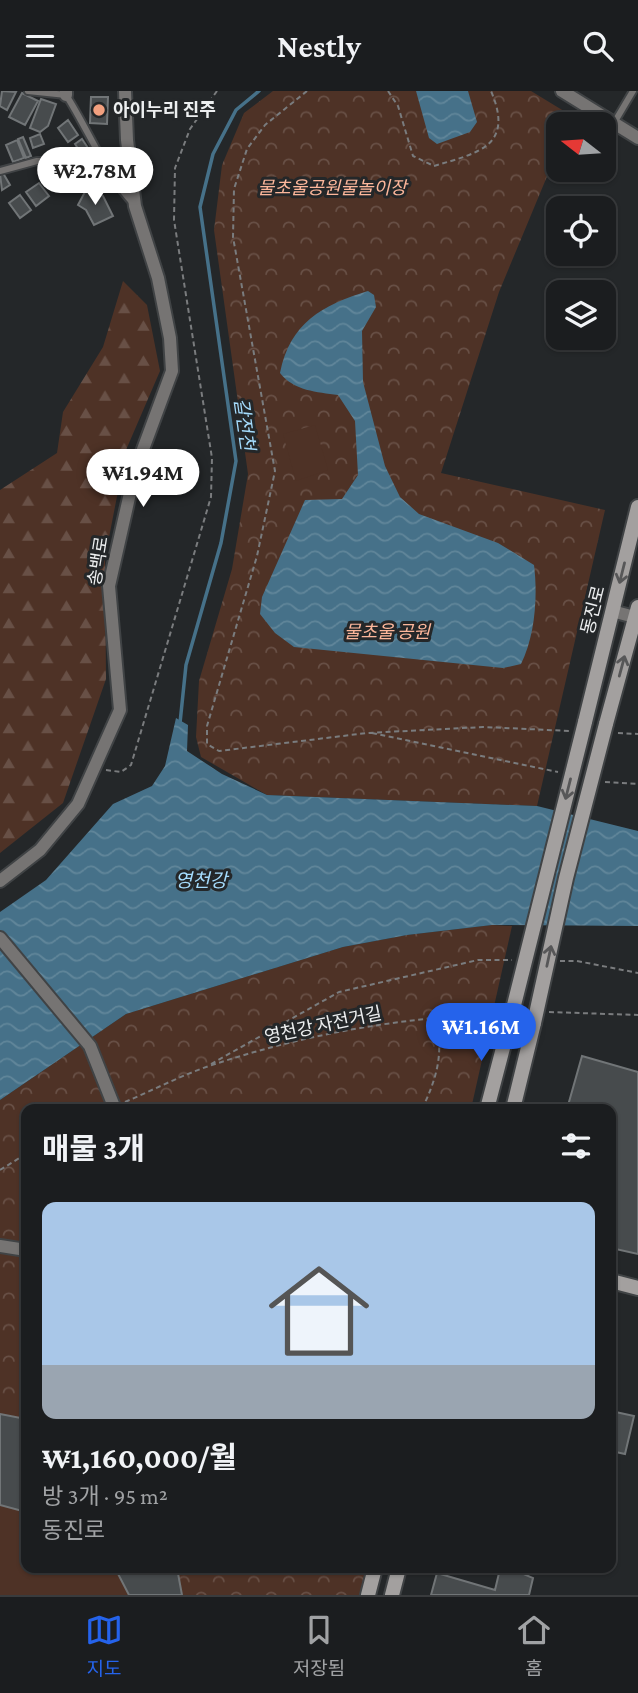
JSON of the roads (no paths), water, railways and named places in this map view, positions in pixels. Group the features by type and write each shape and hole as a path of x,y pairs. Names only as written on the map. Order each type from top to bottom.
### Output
{"street":[{"name":"송백로","path":"0,881 40,850 78,804 120,710 109,586 135,471 172,371 170,338 158,278 135,206 127,140 125,91"},
{"path":"562,91 596,112"},
{"path":"616,124 638,138"},
{"name":"동진로","path":"488,1104 579,727 638,507"},
{"path":"514,1104 566,879 609,728 637,614 612,611"},
{"path":"0,938 90,1046 113,1104"},
{"path":"0,1246 21,1249"},
{"path":"616,1282 638,1287"},
{"path":"368,1595 374,1573"},
{"path":"392,1595 398,1573"}],"lane":[{"path":"29,91 66,93 96,143 115,185 135,206"},
{"path":"616,120 634,91"},
{"path":"0,171 37,161 62,161 91,181 115,185"}],"water":[{"path":"416,91 468,91 477,122 470,132 437,144 429,138"},
{"path":"368,291 374,295 376,307 362,331 363,382 385,466 400,497 419,514 498,543 534,565 534,616 530,641 521,664 503,668 294,647 275,633 260,614 262,597 305,500 342,499 358,475 355,421 338,395 306,390 286,379 280,373 285,356 300,329 310,319 336,303"},
{"name":"영천강","path":"176,718 188,725 187,751 222,774 267,795 537,806 638,831 638,926 492,925 407,935 343,947 126,1014 0,1100 0,912 46,880 113,804 152,786 165,766"}],"waterway":[{"name":"갈전천","path":"180,723 186,665 221,543 236,461 200,207 213,154 236,110 259,91"}],"place":[{"name":"아이누리 진주","path":"99,110"}],"park label":[{"name":"물초울공원물놀이장","path":"332,188"},
{"name":"물초울 공원","path":"387,632"}]}
